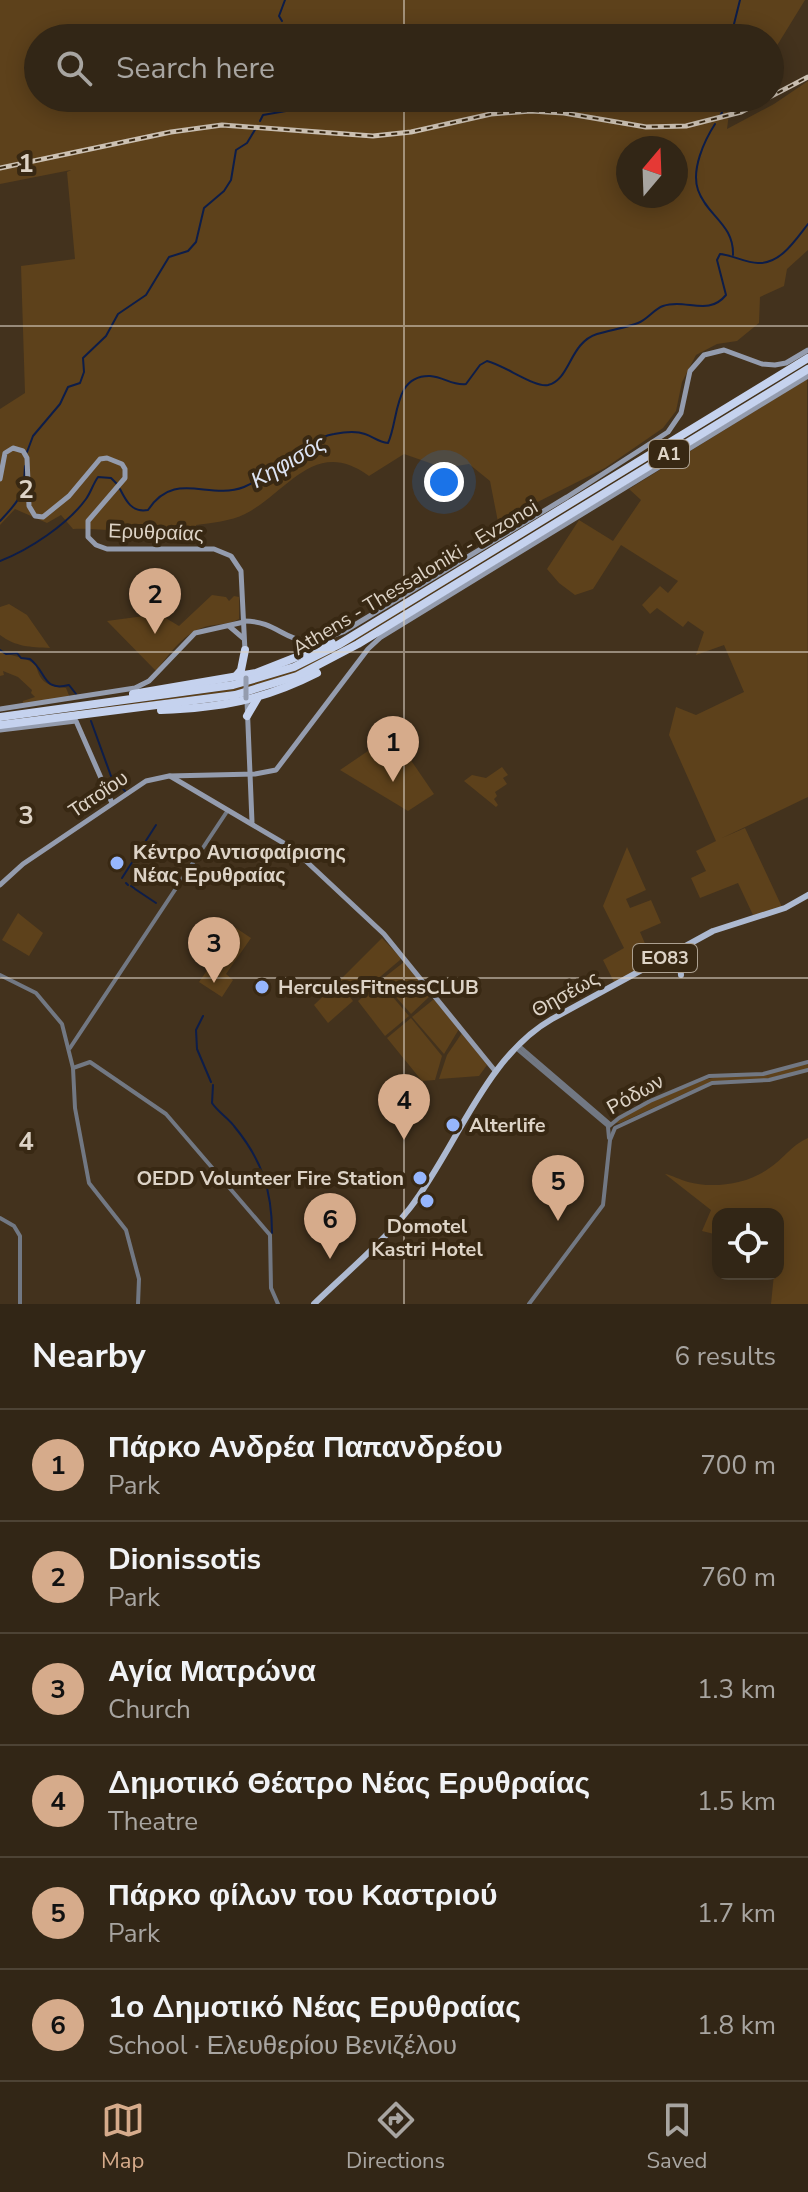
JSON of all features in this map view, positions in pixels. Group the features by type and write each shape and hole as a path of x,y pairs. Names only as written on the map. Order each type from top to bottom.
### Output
{"highway":[{"path":"782,369 806,363"},
{"name":"Athens - Thessaloniki - Evzonoi","path":"0,728 235,695 270,686 321,665 371,630 664,446 806,363"},
{"name":"Athens - Thessaloniki - Evzonoi","path":"0,717 211,689 268,677 308,661 371,630 806,363"},
{"path":"664,446 683,428"},
{"path":"97,703 218,678 246,677 371,630"},
{"path":"108,712 209,708 257,698 324,669 371,630"},
{"path":"234,677 241,670 245,631"},
{"path":"247,716 257,698"},
{"path":"232,704 244,710 247,716"}],"main road":[{"path":"258,623 307,641 350,628 668,432 681,413 690,371 704,355 724,350 762,364 775,365 786,363 808,350"},
{"path":"249,772 271,772 282,762 368,649 387,633 808,376"},
{"name":"Ερυθραίας","path":"0,479 5,453 13,448 21,450 27,458 29,508 39,517 49,515 69,496 101,458 112,459 123,466 126,474 122,483 88,521 86,533 93,543 112,549 214,549 236,562 241,571 245,631 252,823"},
{"path":"229,626 245,631 258,623"},
{"path":"220,626 245,631 258,623"},
{"path":"0,709 135,688 157,674 198,631 229,626 245,631"},
{"path":"0,728 76,721 112,803"},
{"path":"249,782 240,773 249,760 260,771"},
{"path":"249,772 271,769 282,762"},
{"name":"Τατοΐου","path":"0,885 9,874 146,781 169,776 249,772"},
{"path":"169,776 292,848 384,934 497,1071"},
{"name":"Θησέως","path":"517,1046 546,1021 713,931 776,911 808,895"},
{"path":"679,950 681,975"},
{"name":"ΕΟ83","path":"314,1304 409,1210 497,1071 517,1046"}],"street":[{"path":"69,1049 228,810"},
{"path":"0,975 18,982 39,997 61,1022 73,1068 75,1108 89,1183 126,1230 139,1279 138,1304"},
{"path":"67,1040 75,1040"},
{"path":"517,1046 612,1127"},
{"path":"73,1068 90,1062 166,1114 238,1195 270,1235 271,1288 278,1304"},
{"name":"Ρόδων","path":"529,1304 603,1205 612,1127 650,1101 709,1076 763,1074 808,1062"},
{"name":"Ρόδων","path":"612,1127 712,1083 769,1080 808,1070"},
{"path":"0,1218 14,1226 21,1242 20,1304"},
{"path":"263,1260 270,1257"}],"shaded area":[{"path":"0,0 805,0 784,34 784,24 24,24 24,112 729,112 727,129 759,112 784,112 784,97 808,81 808,250 787,269 784,286 760,297 759,323 737,341 717,344 696,355 682,382 676,411 663,428 605,468 498,522 490,481 469,464 444,468 404,454 369,476 350,465 333,462 317,465 245,514 196,525 197,539 180,541 178,530 154,533 73,529 61,515 47,523 15,509 0,525 0,409 25,393 21,266 75,259 67,172 71,170 0,184"},
{"path":"808,362 356,640 296,673 234,691 0,722 234,689 295,671 340,648"},
{"path":"807,379 808,797 722,838 745,828 782,907 753,915 738,883 700,898 691,878 706,871 696,851 716,841 669,735 676,707 696,715 744,692 724,645 696,655 704,632 688,621 683,627 657,608 650,614 642,605 660,586 668,593 678,581 621,545 593,589 575,595 547,569 579,520 613,541 641,500 629,489"},
{"path":"212,595 226,597 229,601 234,596 239,597 239,619 192,633 156,671 107,621 159,614 179,626"},
{"path":"9,604 27,615 50,648 18,644 0,635 0,607"},
{"path":"0,652 36,665 43,680 50,685 66,688 70,698 22,705 23,701 35,697 18,677 3,671 4,675 0,676"},
{"path":"393,734 434,794 408,811 340,770"},
{"path":"502,767 508,775 503,778 507,784 495,792 496,807 464,781 472,775 486,778"},
{"path":"627,847 646,890 626,899 630,908 651,900 661,923 640,932 653,962 614,982 603,960 624,948 603,906"},
{"path":"18,913 43,933 29,956 2,940"},
{"path":"236,928 251,938 226,974 233,980 222,997 199,982"},
{"path":"382,938 401,958 355,998 340,980"},
{"path":"404,962 431,995 411,1014 381,980"},
{"path":"338,982 353,1001 328,1023 314,1005"},
{"path":"380,982 409,1016 385,1036 358,1001"},
{"path":"434,999 459,1029 444,1054 412,1017"},
{"path":"411,1018 442,1056 435,1080 422,1081 387,1038"},
{"path":"462,1033 487,1065 479,1076 439,1079 447,1055"},
{"path":"808,1063 808,1069 765,1079 710,1082 615,1123 639,1107 704,1080 761,1076"},
{"path":"808,1138 808,1304 771,1304 773,1280 784,1280 784,1208 712,1208 712,1234 702,1231 711,1210 665,1174 698,1184 740,1182 768,1169"}],"waterway":[{"path":"282,21 279,16 285,0"},
{"path":"734,24 740,0"},
{"path":"260,121 263,115 280,112"},
{"path":"720,116 722,112"},
{"path":"715,124 700,156 696,182 702,199 729,235 733,255"},
{"path":"27,452 33,436 60,404 68,387 80,383 84,372 83,358 106,336 118,314 146,295 169,257 188,251 196,242 204,208 224,191 231,180 236,150 247,143 256,128"},
{"name":"Κηφισός","path":"120,489 134,508 148,510 158,498 181,488 218,491 244,487 323,437 358,432 388,443 399,400 409,383 430,376 466,384 480,365 487,361 535,383 548,385 561,376 581,345 597,334 638,323 663,306 704,306 719,301 726,295 717,260 720,254 753,263 766,262 787,250 808,224"},
{"path":"0,521 19,497 25,466"},
{"name":"Κηφισός","path":"0,561 59,527 86,499 98,477 111,478 117,484"},
{"path":"0,650 30,659 49,683 54,686 69,685 76,694"},
{"path":"91,721 111,776 125,791"},
{"path":"122,878 156,825"},
{"path":"135,889 156,903"},
{"path":"203,1016 196,1030 197,1049 211,1082"},
{"path":"213,1085 212,1103 244,1139 264,1176 272,1233"}],"railway":[{"path":"784,90 808,77"},
{"path":"0,168 171,132 222,125 373,136 518,112"},
{"path":"548,112 646,127 686,126 741,112"}],"place":[{"name":"Dionissotis","path":"155,634"},
{"name":"Πάρκο Ανδρέα Παπανδρέου","path":"393,782"},
{"name":"Κέντρο Αντισφαίρισης Νέας Ερυθραίας","path":"117,863"},
{"name":"Αγία Ματρώνα","path":"214,983"},
{"name":"HerculesFitnessCLUB","path":"262,987"},
{"name":"Alterlife","path":"453,1125"},
{"name":"Δημοτικό Θέατρο Νέας Ερυθραίας","path":"404,1140"},
{"name":"OEDD Volunteer Fire Station","path":"420,1178"},
{"name":"Domotel Kastri Hotel","path":"427,1201"},
{"name":"Πάρκο φίλων του Καστριού","path":"558,1221"},
{"name":"1ο Δημοτικό Νέας Ερυθραίας","path":"330,1259"}]}
